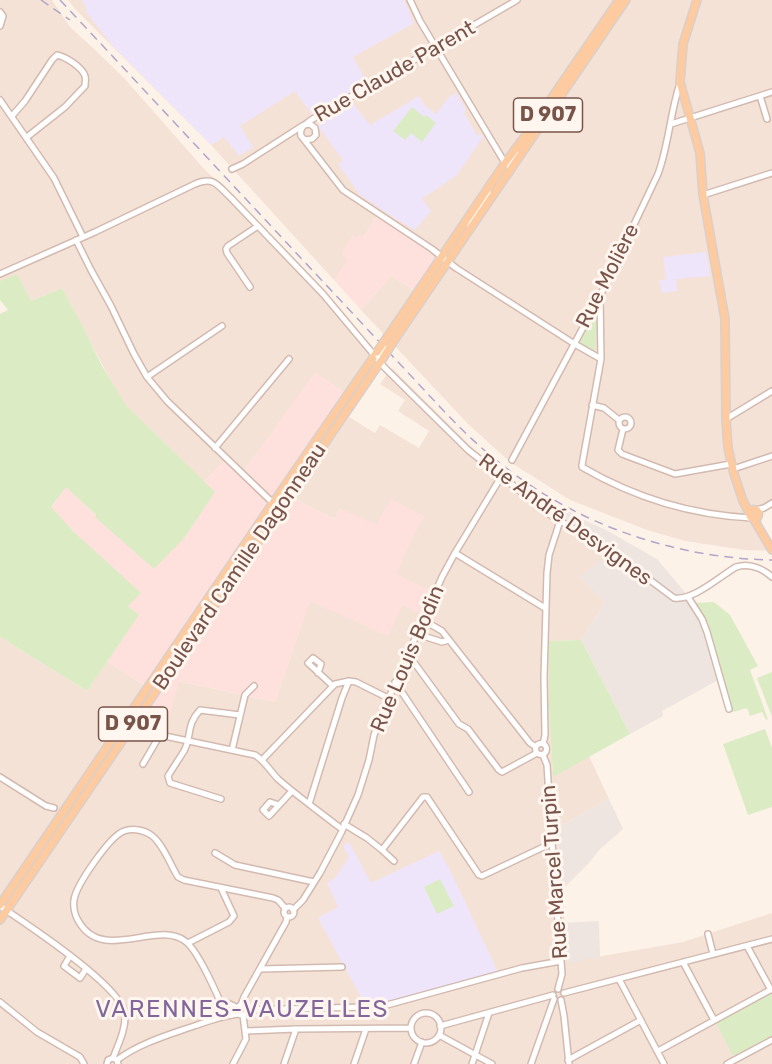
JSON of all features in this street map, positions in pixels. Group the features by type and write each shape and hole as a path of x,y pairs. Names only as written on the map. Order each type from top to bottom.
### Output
{"main road":[{"name":"D 907","path":"510,166 529,131 619,0"},
{"name":"D 907","path":"379,357 390,339 413,312 466,228 626,0"},
{"path":"697,0 683,44 680,82 700,153 703,195 725,319 728,448 741,493 771,549"},
{"name":"D 907","path":"390,339 397,322 445,259"},
{"name":"Boulevard Camille Dagonneau","path":"0,920 2,907 273,503 379,357"},
{"name":"Boulevard Camille Dagonneau","path":"2,907 217,602 379,357"}],"street":[{"path":"410,0 436,48 510,166"},
{"name":"Rue Claude Parent","path":"232,169 517,0"},
{"path":"0,12 3,16 0,26"},
{"path":"12,116 57,56 63,56 81,69 86,77 85,86 65,107 27,137"},
{"name":"Rue Molière","path":"512,460 600,296 658,174 680,82"},
{"path":"671,123 772,92"},
{"path":"760,96 767,119"},
{"path":"0,100 54,178 82,237 1,272"},
{"path":"301,135 308,140 312,139 316,135 315,128 310,124 304,125 301,128 301,135 343,190 573,343 601,359"},
{"name":"Rue Claude Parent","path":"292,133 296,132 301,135"},
{"path":"312,139 315,154"},
{"path":"703,195 772,173"},
{"name":"Rue André Desvignes","path":"82,237 206,180 215,184 323,294 379,357 468,450 560,521 611,551 668,596 679,599 688,597"},
{"path":"250,287 226,249 258,226"},
{"path":"76,240 147,377 167,401 279,508"},
{"path":"600,296 601,359 582,467 609,482 663,504 715,515 753,514 772,503"},
{"path":"589,315 600,319"},
{"path":"147,377 222,326"},
{"path":"215,448 289,359"},
{"path":"726,419 772,391"},
{"path":"592,405 604,408 619,420 619,425 623,429"},
{"path":"619,420 627,417 631,422 629,428 623,429"},
{"path":"623,429 618,450 622,454 675,474 732,467 772,456"},
{"name":"Rue Louis Bodin","path":"293,910 303,900 314,882 358,795 374,735 388,698 442,577 501,477"},
{"path":"539,752 538,745 543,744 545,735 547,573 549,555 560,521"},
{"path":"455,553 545,608"},
{"path":"729,710 707,632 702,619 688,597 740,565 766,571 772,577"},
{"path":"423,620 442,631 539,752"},
{"path":"417,634 442,642 448,640"},
{"path":"407,657 413,661 459,724 468,729 499,770 502,772 539,752"},
{"path":"318,673 333,686"},
{"path":"309,804 349,681"},
{"path":"262,760 335,684 356,682 388,698"},
{"path":"395,682 469,792"},
{"path":"232,750 245,695 254,686"},
{"path":"220,799 170,783 168,776 185,749 190,726 200,710 240,716"},
{"path":"131,727 255,755 292,791 334,824 367,838 394,861"},
{"path":"143,764 160,735"},
{"name":"Rue Marcel Turpin","path":"543,744 547,749 539,752 547,765 562,974 558,989"},
{"path":"0,777 46,806 54,808"},
{"path":"279,805 292,791"},
{"path":"382,850 423,797 427,797 479,875 483,876 552,843"},
{"path":"225,1013 198,957 184,940 169,935 105,941 86,931 79,922 74,909 74,899 79,885 112,839 125,831 142,831 158,842 178,877 273,898 285,908"},
{"path":"215,853 235,865 314,882"},
{"path":"188,943 229,922 234,916 221,888"},
{"path":"2,907 70,956 114,995 125,1013 116,1061"},
{"path":"285,908 290,907 293,910 293,915 287,917"},
{"path":"218,1018 238,1006 244,997 286,922 285,908"},
{"path":"708,934 713,954"},
{"path":"564,993 772,939"},
{"path":"658,1051 772,989 747,946"},
{"path":"70,956 64,966 80,978 86,969"},
{"path":"107,1064 108,1060 116,1061 125,1054 155,1040 230,1015 387,1005 522,968 561,961"},
{"path":"683,962 714,1020"},
{"path":"260,969 342,968"},
{"path":"619,979 664,1064"},
{"path":"531,1064 555,991 558,989 564,993"},
{"path":"561,1000 564,993"},
{"path":"554,997 558,1001 561,1000"},
{"path":"440,1026 554,997"},
{"path":"220,1000 238,1006"},
{"path":"561,1000 568,1062 641,1020"},
{"path":"0,1002 37,1032 80,1057 84,1064"},
{"path":"238,1006 237,1010 243,1013"},
{"path":"233,1064 246,1039 243,1013"},
{"path":"427,1013 436,1017 440,1026 439,1035 432,1042 422,1042 414,1037 411,1028 417,1016 427,1013"},
{"path":"472,1064 489,1013"},
{"path":"246,1031 411,1028"},
{"path":"284,1064 297,1029"},
{"path":"354,1064 366,1029"},
{"path":"439,1035 492,1064"},
{"path":"727,1064 735,1062 772,1040"},
{"path":"414,1064 422,1042"},
{"path":"117,1048 125,1054"}],"shaded area":[{"path":"0,0 52,0 70,27 124,78 206,171 327,295 374,350 345,393 315,373 240,477 224,462 204,482 126,405 114,387 62,288 31,301 0,281"},
{"path":"68,0 772,0 772,507 762,512 762,525 772,543 772,551 744,550 685,541 647,530 570,500 510,462 468,424 361,310 391,276 414,290 433,254 377,217 363,237 353,236 349,259 334,280 211,145"},
{"path":"82,0 404,0 414,23 353,57 368,84 322,111 313,113 313,116 295,91 240,126 253,147 239,156 224,137 211,145 112,45 86,12"},
{"path":"456,93 477,135 483,137 457,175 422,199 431,211 415,230 360,195 338,164 343,160 318,126 325,121 325,116 351,101 370,125 419,96 425,106 436,114 449,97"},
{"path":"377,217 433,254 434,260 414,290 391,276 361,310 334,280 348,260 341,254 353,235 356,237 359,234 363,237"},
{"path":"706,252 710,276 676,279 677,291 662,293 659,281 666,279 663,257"},
{"path":"392,368 485,460 557,517 615,550 605,602 581,640 549,641 549,707 553,776 589,756 609,799 557,828 568,962 683,942 772,913 772,1064 0,1064 0,637 87,691 107,661 157,694 137,726 165,732 178,681 275,702 310,600 388,635 402,605 396,574 424,516 376,526 339,509 335,519 294,497 349,417 375,433 380,425 419,448 429,431 398,411 405,400 380,384"},
{"path":"315,373 345,393 281,488 304,504 335,519 339,508 376,525 391,499 425,516 410,542 397,574 431,591 421,614 402,605 388,636 310,601 275,702 179,681 165,732 137,726 157,694 107,661 138,615 128,606 75,533 51,508 66,486 95,517 185,537 214,492 204,482 224,462 240,477"},
{"path":"545,499 657,559 694,603 709,628 722,678 662,711 663,716 630,734 581,640 605,602 579,577 615,550 557,517 542,505"},
{"path":"609,799 623,829 599,850 562,890 557,828"},
{"path":"349,842 371,883 439,851 498,972 470,982 452,986 451,984 387,1002 364,1003 318,918 338,907 327,883 335,878 349,857 343,846"},
{"path":"599,921 600,957 568,963 564,923"}],"green space":[{"path":"412,107 436,123 422,142 411,133 405,140 393,131"},
{"path":"17,274 31,301 62,288 102,366 126,405 215,492 185,537 154,569 95,517 96,515 66,487 51,507 75,533 141,593 128,606 139,615 87,691 0,637 0,314 8,310 0,300 0,281"},
{"path":"592,318 595,318 597,322 595,352 580,341"},
{"path":"714,602 730,615 758,666 750,670 768,719 766,720 762,712 750,716 747,708 734,712 731,710 709,628 694,603"},
{"path":"581,640 630,734 553,777 549,707 549,641"},
{"path":"772,672 772,717 757,678"},
{"path":"765,729 772,748 772,807 748,815 723,744"},
{"path":"440,879 454,906 437,914 424,887"},
{"path":"772,992 772,1037 736,1056 732,1054 717,1025 718,1021"}],"railway":[{"path":"41,0 70,20"},
{"path":"60,0 441,408 501,464 531,486 562,504 595,521 629,534 699,553 772,560"}],"district":[{"name":"VARENNES-VAUZELLES","path":"242,1010"}]}
